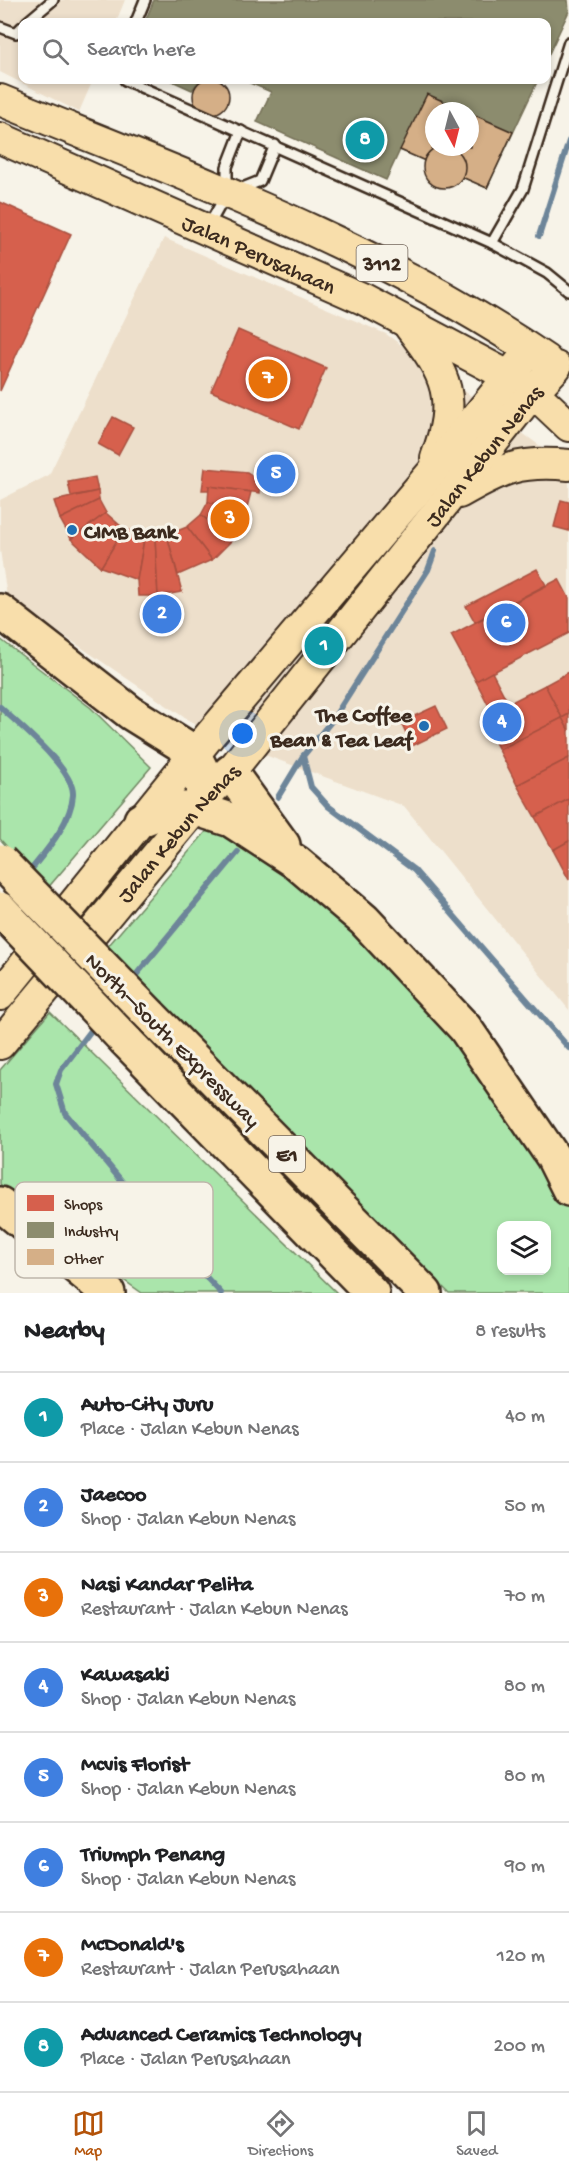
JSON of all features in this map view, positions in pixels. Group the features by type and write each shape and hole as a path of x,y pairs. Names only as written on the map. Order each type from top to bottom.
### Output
{"highway":[{"path":"0,611 131,713 203,745 200,804"},
{"path":"230,772 297,863"},
{"path":"141,820 169,809 200,804 231,819 297,863 364,920 465,1028 553,1157 569,1189"},
{"name":"North–South Expressway","path":"0,861 425,1293"},
{"name":"North–South Expressway","path":"0,909 372,1293"},
{"path":"0,1204 15,1216"},
{"path":"90,1278 108,1293"}],"main road":[{"name":"Jalan Perusahaan","path":"0,100 226,193 386,265 530,350 562,374"},
{"name":"Jalan Perusahaan","path":"0,138 363,299 521,384 569,426"},
{"path":"407,322 433,356 449,395 447,429 430,475"},
{"name":"Jalan Kebun Nenas","path":"0,1044 200,804 230,772 446,500 521,384 530,350"},
{"name":"Jalan Kebun Nenas","path":"0,995 203,745 430,475 521,384 562,374"},
{"path":"446,500 493,473 515,466 537,462 569,465"}],"lane":[{"path":"32,18 53,0"},
{"path":"138,18 145,0"},
{"path":"0,27 16,33 18,31"},
{"path":"492,243 523,189 569,42"},
{"path":"134,84 492,243 547,273 569,291"},
{"path":"207,230 226,193 227,167 241,131"},
{"path":"226,193 261,181 275,145"}],"shaded area":[{"path":"0,0 125,0 118,18 18,18 18,81 0,72"},
{"path":"24,84 91,84 79,112"},
{"path":"164,238 386,334 569,467 569,1010 404,806 210,735 7,597 0,550 0,500 49,475"}],"green space":[{"path":"0,639 91,708 151,767 46,890 0,839"},
{"path":"210,827 250,840 425,998 493,1081 569,1208 569,1293 449,1293 103,952"},
{"path":"50,1012 337,1293 142,1293 121,1278 213,1278 213,1182 15,1182 15,1197 0,1184 0,1070"}],"building: Shops":[{"path":"0,202 71,234 0,391"},
{"path":"238,330 326,368 299,429 211,391"},
{"path":"113,417 133,427 118,455 98,444"},
{"path":"266,461 292,472 286,488 259,477"},
{"path":"205,468 247,472 260,481 260,493 209,486 209,490 202,490"},
{"path":"95,477 98,491 71,496 68,482"},
{"path":"209,486 251,492 246,511 208,502"},
{"path":"98,491 99,500 60,519 54,501"},
{"path":"99,500 106,513 71,539 60,519"},
{"path":"561,500 569,502 569,531 554,527"},
{"path":"208,502 246,511 232,540 201,515"},
{"path":"106,513 124,529 101,567 71,539"},
{"path":"201,515 232,540 212,560 187,527"},
{"path":"187,527 212,560 178,575 167,535"},
{"path":"124,529 145,534 137,580 101,567"},
{"path":"145,534 155,536 158,596 138,596 137,580"},
{"path":"167,535 182,592 158,596 155,536"},
{"path":"537,569 546,585 475,622 466,606"},
{"path":"559,579 569,598 569,633 476,681 451,635"},
{"path":"492,672 508,703 492,712 476,681"},
{"path":"569,672 569,714 562,718 545,685"},
{"path":"545,685 562,718 499,750 482,717"},
{"name":"The Coffee Bean & Tea Leaf","path":"436,706 447,729 412,746 401,722"},
{"path":"569,714 569,731 562,718"},
{"path":"562,718 569,731 569,758 517,785 499,750"},
{"path":"569,758 569,799 535,817 517,785"},
{"path":"569,799 569,841 553,850 535,817"},
{"path":"569,841 569,880 553,850"}],"building: Industry":[{"path":"154,0 568,0 569,11 551,49 551,18 147,18"},
{"path":"179,84 197,84 192,90"},
{"path":"252,84 536,84 487,188 462,177 465,163 463,156 479,156 479,102 425,102 426,156 423,159 400,150 386,180 257,122 271,92"}],"building: Other":[{"path":"197,84 225,84 228,89 228,103 218,113 204,113 194,103 194,89"},
{"path":"427,94 445,102 425,102 425,156 479,156 479,117 513,132 487,188 400,150"},
{"path":"426,156 462,156 464,175 452,187 436,187 424,175 423,167"}],"waterway":[{"path":"539,236 569,141"},
{"path":"435,551 428,570 333,719 303,756 311,787 328,806 414,870 569,1048"},
{"path":"0,707 56,761 65,773 73,795 62,827 27,875"},
{"path":"278,797 303,756"},
{"path":"131,981 238,852"},
{"path":"96,1024 61,1070 56,1084 65,1113 122,1182"},
{"path":"207,1278 221,1293"}],"place":[{"name":"Advanced Ceramics Technology","path":"365,140"},
{"name":"McDonald's","path":"268,379"},
{"name":"Mcvis Florist","path":"276,474"},
{"name":"Nasi Kandar Pelita","path":"230,519"},
{"name":"CIMB Bank","path":"72,530"},
{"name":"Jaecoo","path":"162,614"},
{"name":"Triumph Penang","path":"506,623"},
{"name":"Auto-City Juru","path":"324,646"},
{"name":"Kawasaki","path":"502,722"},
{"name":"The Coffee Bean & Tea Leaf","path":"424,726"}]}
